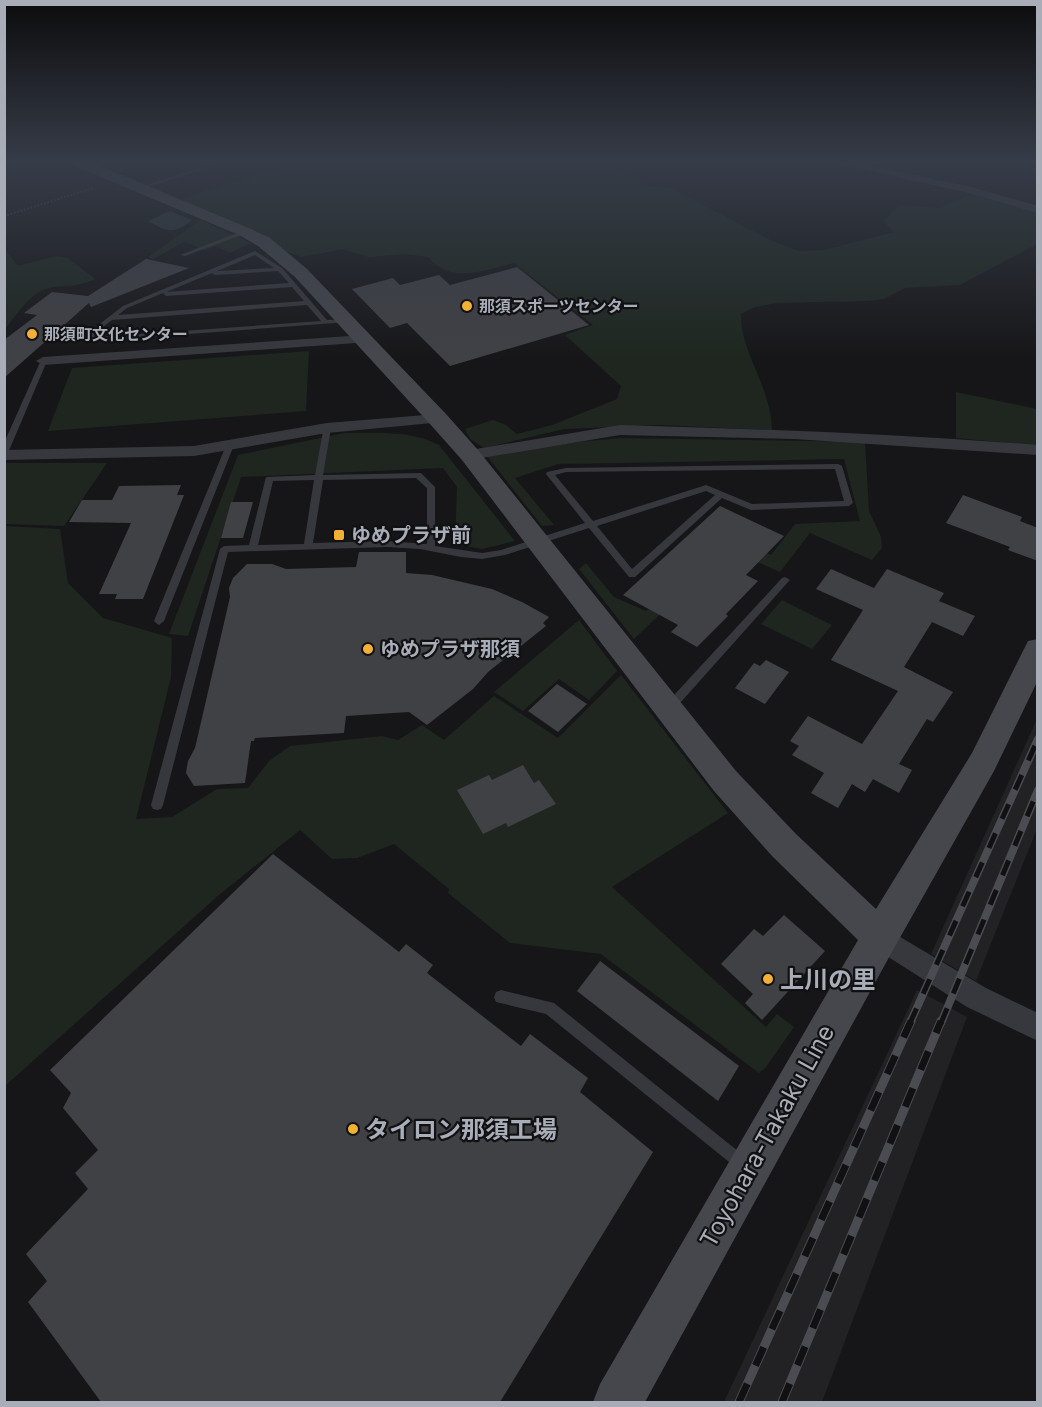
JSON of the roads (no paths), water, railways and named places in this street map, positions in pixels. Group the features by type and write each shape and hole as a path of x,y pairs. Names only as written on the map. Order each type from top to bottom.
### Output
{"street":[{"path":"237,229 264,242 285,258 365,339 438,418 470,455 725,781 777,837 880,937 955,987 1005,1014 1038,1028"},
{"path":"43,361 365,339"},
{"path":"4,454 160,453 230,445 327,428 438,418"},
{"path":"470,455 620,430 794,434 1038,450"},
{"name":"Toyohara-Takaku Line","path":"618,1402 880,937 983,762 1038,649"}],"lane":[{"path":"183,255 245,232"},
{"path":"325,322 280,269 255,253 125,307 91,333 95,339 347,321"},
{"path":"205,274 280,269"},
{"path":"155,295 294,285"},
{"path":"111,318 309,303"},
{"path":"4,454 43,361"},
{"path":"309,545 327,428"},
{"path":"159,621 230,445"},
{"path":"698,468 706,488 751,507 849,503 838,466 698,468 566,470 550,474 632,575 720,495"},
{"path":"253,548 269,479 418,475 431,487 431,548"},
{"path":"157,805 224,549 387,544 482,556 502,553 706,488"},
{"path":"668,709 785,580"},
{"path":"501,997 549,1008 749,1169"}],"railway":[{"path":"910,1023 1038,739"},
{"path":"941,1023 1038,790"},
{"path":"739,1402 911,1021"},
{"path":"782,1402 941,1021"}],"place":[{"name":"那須スポーツセンター","path":"467,306"},
{"name":"那須町文化センター","path":"32,334"},
{"name":"ゆめプラザ前","path":"339,535"},
{"name":"ゆめプラザ那須","path":"368,649"},
{"name":"上川の里","path":"768,979"},
{"name":"タイロン那須工場","path":"353,1129"}]}
